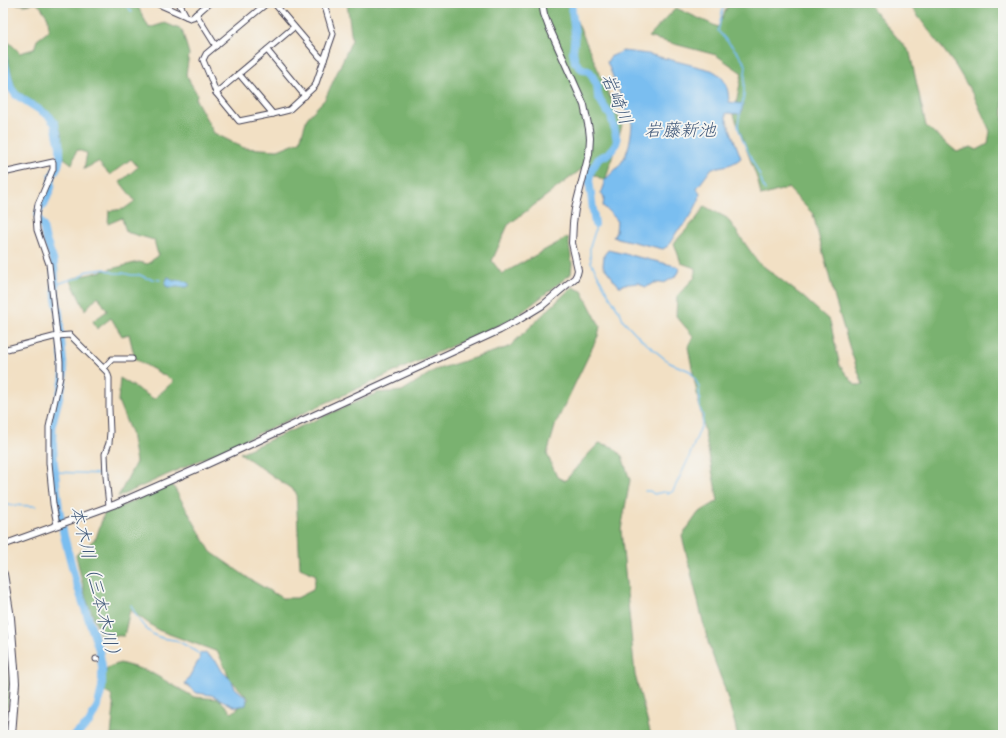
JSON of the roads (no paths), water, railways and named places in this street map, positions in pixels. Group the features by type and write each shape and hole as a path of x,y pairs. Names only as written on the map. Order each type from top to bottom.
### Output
{"main road":[{"path":"3,574 10,618 15,683 11,735"}],"street":[{"path":"156,3 190,18 209,3"},
{"path":"179,3 186,16"},
{"path":"266,3 206,54 203,60 216,93 239,121 289,110 315,86 333,34 324,3"},
{"path":"274,3 324,60"},
{"path":"3,545 109,506 201,467 500,330 543,305 575,278 578,270 572,243 573,223 575,209 589,154 589,129 584,105 548,26 542,3"},
{"path":"196,14 216,46"},
{"path":"216,93 294,27"},
{"path":"267,50 305,96"},
{"path":"239,74 273,114"},
{"path":"3,172 53,162 53,169 38,204 36,217 37,230 49,264 60,361 60,377 49,427 49,463 53,504 57,525"},
{"path":"3,350 57,336 70,335 104,368 109,378 110,432 109,443 105,454 109,506"},
{"path":"104,368 112,359 132,359"}],"water":[{"name":"岩藤新池","path":"623,51 648,54 711,70 723,79 727,87 729,102 743,104 741,114 726,113 726,118 741,158 731,164 712,168 697,188 700,194 699,200 692,214 685,224 678,230 668,246 663,249 613,237 616,232 617,220 603,206 604,198 601,193 604,186 604,181 624,159 631,134 632,124 607,62 610,57"},
{"path":"608,250 676,266 680,269 675,277 664,283 654,283 645,287 639,283 624,284 619,286 603,266 604,255"},
{"path":"168,277 173,281 182,280 190,285 187,287 168,287 165,283"},
{"path":"201,653 205,653 217,662 222,671 231,680 235,688 246,697 246,705 236,707 211,695 197,693 185,684 200,658"}],"waterway":[{"path":"124,3 132,12"},
{"name":"岩崎川","path":"571,3 575,34 573,51 575,62 581,68 590,72 597,85 598,96 611,116 617,141 614,148 606,155 599,158 591,171 589,180 595,224"},
{"path":"724,3 718,31 737,52 746,65 742,105"},
{"name":"本木川（三本木川）","path":"3,57 11,88 16,95 49,116 55,124 60,147 60,158 58,166 52,176 51,188 44,205 40,208 38,215 54,262 56,299 59,312 64,372 63,382 52,425 54,463 59,509 64,536 76,582 99,650 102,666 102,688 98,705 89,723 75,735"},
{"path":"740,112 738,125 739,130 765,190"},
{"path":"595,224 595,231 590,247 591,262 623,320 642,340 670,363 690,371 699,387 700,409 703,416 702,424 687,462 673,491 670,493 663,492 654,494 650,491 645,491"},
{"path":"55,285 79,278 88,271 105,269 114,273 140,275 146,278 160,280"},
{"path":"55,472 102,474 104,483"},
{"path":"5,505 36,506"},
{"path":"131,605 139,620 154,635 161,638 178,641 202,656"}]}
